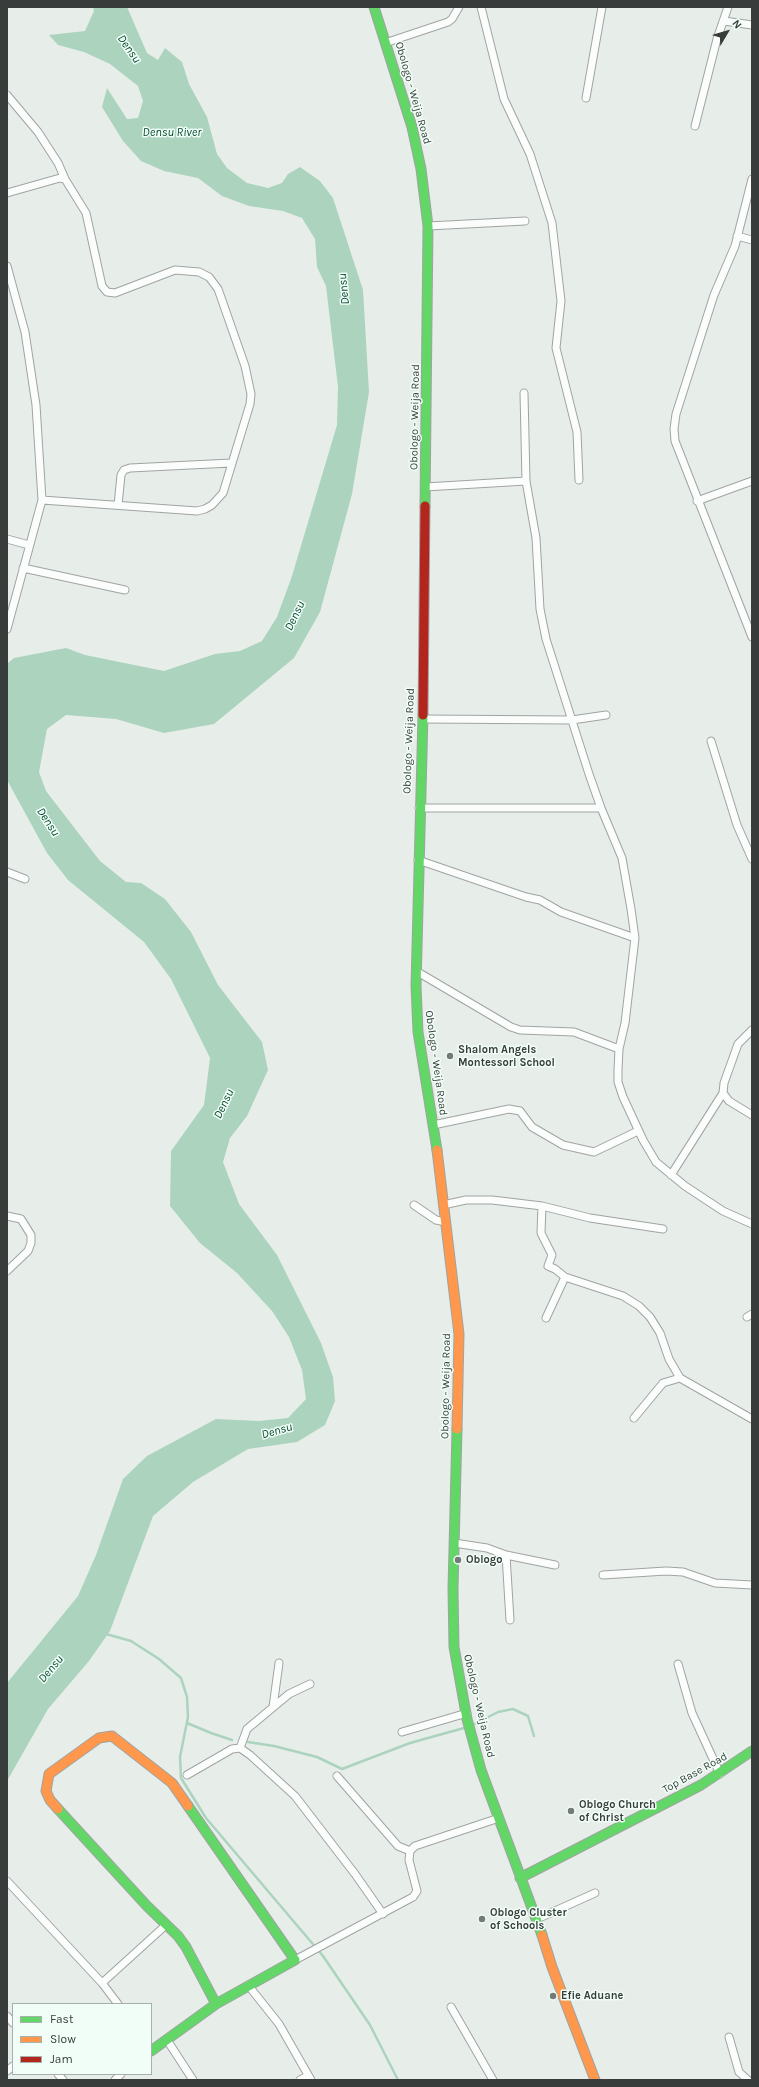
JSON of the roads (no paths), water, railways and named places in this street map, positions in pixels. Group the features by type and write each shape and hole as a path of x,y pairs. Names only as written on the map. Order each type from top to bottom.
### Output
{"street":[{"name":"Obologo - Weija Road","path":"374,7 412,127 418,155 428,226 423,719 419,808 416,971 418,1032 433,1125 459,1334 454,1543 454,1647 467,1713 481,1770 520,1878 537,1919 552,1967 595,2080"},
{"path":"385,43 448,22 452,20 459,7"},
{"path":"480,7 504,99 530,154 552,223 561,301 556,348 577,432 579,480"},
{"path":"586,98 602,7"},
{"path":"695,126 728,7"},
{"path":"724,21 752,25"},
{"path":"7,95 38,132 58,163 86,213 102,286 107,292 115,294 175,270 199,272 209,277 218,289 245,366 251,394 250,404 223,493 205,509 197,511 118,504 42,500"},
{"path":"7,193 60,178 66,179"},
{"path":"752,179 735,246 714,295 676,414 674,429 674,441 752,637"},
{"path":"428,226 525,221"},
{"path":"737,236 752,240"},
{"path":"7,266 26,340 36,405 42,500 7,629"},
{"path":"524,393 526,481 536,538 540,609 546,639 601,808 622,858 635,938 625,1023 619,1049 618,1082 622,1097 656,1162 671,1175 723,1211 752,1224"},
{"path":"118,504 121,475 124,470 130,468 231,464"},
{"path":"425,487 526,481"},
{"path":"697,501 752,481"},
{"path":"7,539 29,545"},
{"path":"24,568 125,590"},
{"path":"423,719 572,720 606,716"},
{"path":"711,741 737,825 752,859"},
{"path":"419,808 601,808"},
{"path":"418,860 526,897 540,900 561,912 635,938"},
{"path":"7,872 25,879"},
{"path":"416,971 520,1030 574,1032 619,1049"},
{"path":"671,1175 723,1093 724,1083 738,1044 747,1033 752,1030"},
{"path":"723,1093 729,1101 752,1115"},
{"path":"433,1125 509,1109 520,1112 532,1127 564,1144 594,1152 638,1130"},
{"path":"443,1205 466,1200 480,1199 542,1206 590,1218 663,1229"},
{"path":"414,1205 436,1220 446,1222"},
{"path":"542,1206 541,1233 552,1255 548,1266 555,1269 565,1277 623,1296 639,1306 650,1318 660,1333 669,1359 680,1378 752,1418"},
{"path":"7,1216 21,1219 31,1235 31,1243 28,1251 7,1272"},
{"path":"546,1318 565,1277"},
{"path":"634,1418 663,1383 680,1378"},
{"path":"454,1543 487,1548 506,1554 555,1565"},
{"path":"506,1554 510,1620"},
{"path":"603,1574 666,1571 683,1572 715,1582 752,1585"},
{"path":"273,1707 279,1663"},
{"path":"678,1664 692,1713 720,1774"},
{"path":"240,1748 248,1728 289,1694 310,1684"},
{"path":"402,1732 467,1713"},
{"path":"216,2004 186,1947 60,1813 50,1800 46,1790 49,1774 99,1738 112,1736 172,1783 273,1926 295,1960"},
{"path":"187,1775 227,1751 240,1748 259,1762 295,1796 355,1874 383,1914"},
{"name":"Top Base Road","path":"520,1878 720,1774 752,1751"},
{"path":"337,1776 398,1846 410,1851"},
{"path":"152,2048 167,2040 216,2004 248,1985 406,1902 417,1891 409,1860 410,1851 415,1846 499,1818"},
{"path":"7,1881 102,1983 117,2003"},
{"path":"537,1919 595,1893"},
{"path":"102,1983 166,1925"},
{"path":"248,1985 278,2024 310,2078 300,2080"},
{"path":"451,2007 493,2080"},
{"path":"729,2037 739,2072 748,2080"},
{"path":"167,2040 193,2080"}],"water":[{"name":"Densu River","path":"93,7 127,7 147,53 158,60 165,48 182,62 189,84 207,117 217,154 227,168 247,183 268,188 282,183 288,174 300,167 320,181 333,198 363,290 369,392 352,494 320,612 294,658 214,724 164,733 116,719 66,715 47,729 39,772 46,791 100,861 126,882 141,883 165,899 191,932 218,985 262,1042 268,1070 247,1116 230,1138 223,1162 239,1204 277,1255 321,1343 333,1377 335,1401 325,1425 297,1442 248,1449 193,1482 153,1516 110,1631 89,1661 48,1709 7,1781 7,1683 78,1596 96,1555 123,1479 147,1456 216,1419 259,1421 288,1418 306,1399 302,1370 289,1337 272,1311 237,1273 200,1243 170,1206 171,1151 204,1105 210,1058 171,979 144,942 68,880 47,853 7,780 7,664 14,658 66,648 85,655 164,671 215,654 240,651 262,641 277,617 292,576 337,425 338,387 326,286 317,267 315,239 302,218 283,211 249,206 222,196 198,178 164,171 141,161 123,141 102,107 107,88 127,119 138,118 143,101 138,86 110,64 84,52 58,45 49,35 85,31 94,11"}],"waterway":[{"path":"106,1634 131,1641 159,1659 181,1678 187,1697 188,1717 180,1757 181,1778 206,1818 323,1956 370,2025 398,2080"},
{"path":"475,1724 498,1712 513,1709 528,1716 534,1736"},
{"path":"187,1723 232,1740"},
{"path":"248,1742 274,1746 317,1757 342,1769 410,1743 464,1728"}],"place":[{"name":"Shalom Angels Montessori School","path":"450,1056"},
{"name":"Oblogo","path":"458,1560"},
{"name":"Oblogo Church of Christ","path":"571,1811"},
{"name":"Oblogo Cluster of Schools","path":"482,1919"},
{"name":"Efie Aduane","path":"553,1996"}],"water label":[{"name":"Densu","path":"129,49"},
{"name":"Densu","path":"344,289"},
{"name":"Densu","path":"295,616"},
{"name":"Densu","path":"48,822"},
{"name":"Densu","path":"224,1104"},
{"name":"Densu","path":"277,1431"},
{"name":"Densu","path":"51,1669"}]}
